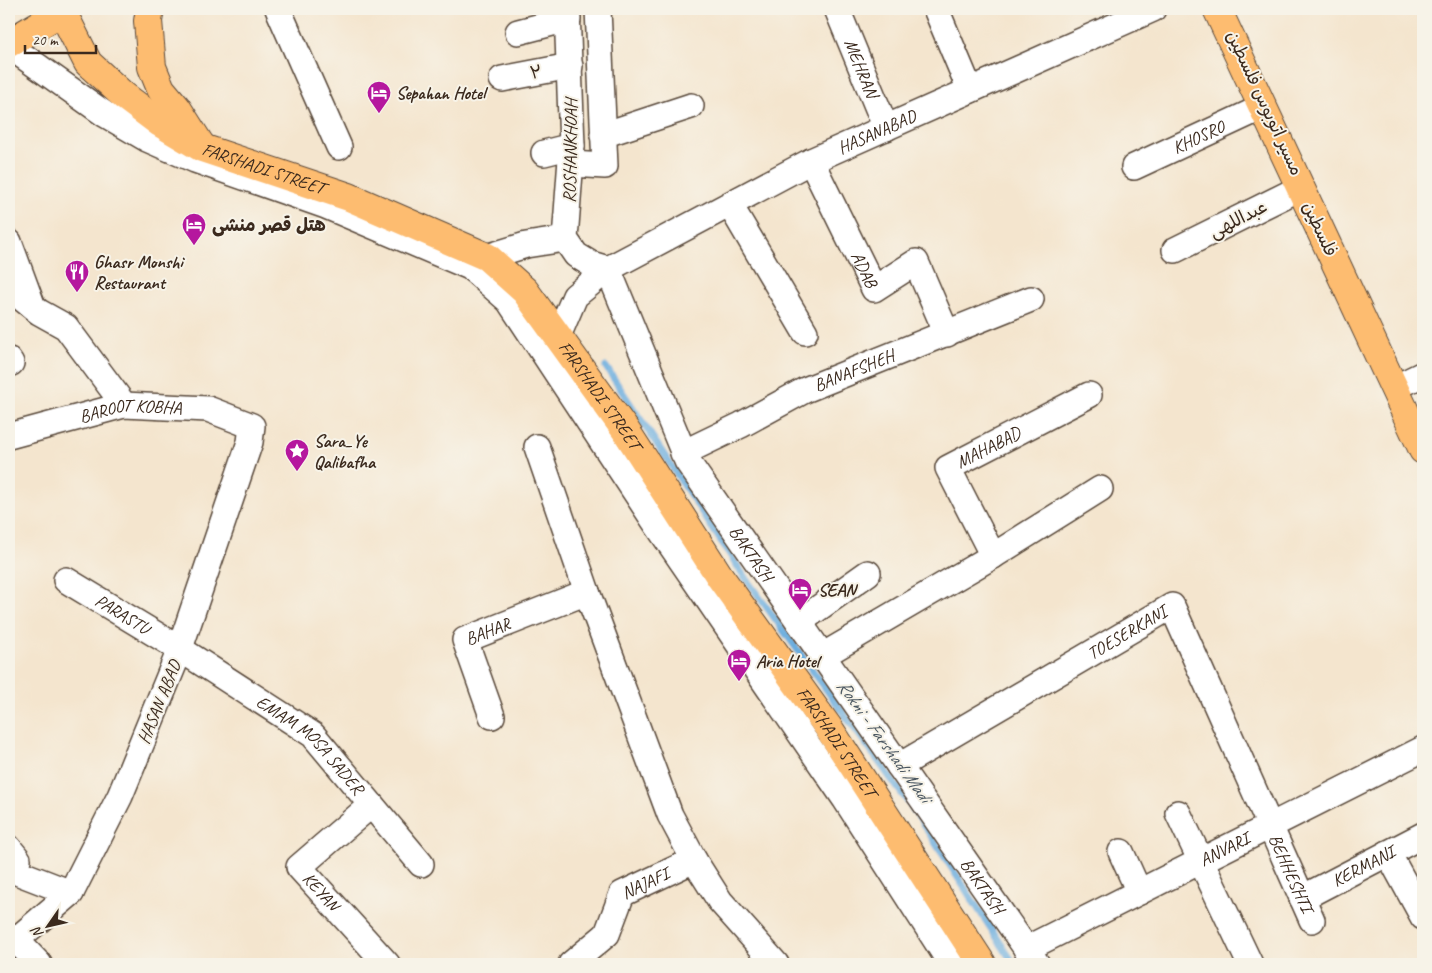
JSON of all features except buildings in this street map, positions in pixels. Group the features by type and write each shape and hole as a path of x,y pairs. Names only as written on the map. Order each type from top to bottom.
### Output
{"main road":[{"path":"9,44 63,9"},
{"name":"FARSHADI STREET","path":"63,9 88,62 124,96 160,123 202,148 349,197 487,257 526,291 626,431 720,577 828,727 982,964"},
{"path":"150,9 148,21 152,67 161,89 177,108 202,148"},
{"name":"فلسطین","path":"1217,9 1300,188 1396,387 1423,450"}],"street":[{"path":"278,9 339,147"},
{"name":"ROSHANKHOAH","path":"572,156 605,166 598,9"},
{"name":"MEHRAN","path":"837,9 886,128"},
{"path":"936,9 970,90"},
{"name":"HASANABAD","path":"558,336 575,296 608,269 810,161 1153,9"},
{"name":"مسیر اتوبوس فلسطین","path":"1221,9 1423,442"},
{"path":"518,32 567,14"},
{"name":"ROSHANKHOAH","path":"565,239 572,156 567,14"},
{"name":"FARSHADI STREET","path":"9,44 92,106 147,139 195,160 326,206 470,267 509,300 657,526 845,799 951,964"},
{"name":"۲","path":"502,79 570,66"},
{"path":"603,135 691,106"},
{"name":"KHOSRO","path":"1134,167 1263,107"},
{"path":"544,153 572,156"},
{"name":"ADAB","path":"810,161 874,289 916,262 947,334"},
{"name":"عبداللهی","path":"1175,250 1300,188"},
{"path":"730,204 805,332"},
{"path":"487,257 526,244 565,239 576,255 591,264 608,269"},
{"path":"9,242 33,306"},
{"name":"BAKTASH","path":"608,269 683,453 1031,956"},
{"path":"9,288 66,327 124,405"},
{"name":"BANAFSHEH","path":"683,453 741,426 805,390 1031,299"},
{"path":"9,360 11,363 9,364"},
{"path":"1396,387 1423,374"},
{"name":"MAHABAD","path":"993,556 948,468 1089,395"},
{"name":"BAROOT KOBHA","path":"9,436 124,405 208,409 252,426"},
{"path":"48,444 64,422"},
{"name":"HASAN ABAD","path":"12,943 71,893 120,796 180,649 250,442 252,426"},
{"path":"537,447 587,592 670,815 694,860 720,901 776,964"},
{"path":"822,656 993,556 1100,489"},
{"path":"799,622 868,573"},
{"name":"PARASTU","path":"66,580 180,649"},
{"name":"BAHAR","path":"492,716 465,640 587,592"},
{"name":"TOESERKANI","path":"899,766 1172,606 1270,826"},
{"name":"EMAM MOSA SADER","path":"180,649 313,735 421,864"},
{"name":"ANVARI","path":"1031,956 1139,892 1423,749"},
{"name":"KEYAN","path":"371,805 299,867 387,964"},
{"path":"1178,812 1250,964"},
{"name":"BEHHESHTI","path":"1270,826 1312,920"},
{"name":"KERMANI","path":"1302,898 1423,834"},
{"path":"9,848 18,859 14,871 71,893"},
{"path":"1121,852 1139,892"},
{"path":"1388,853 1423,917"},
{"name":"NAJAFI","path":"571,964 607,934 622,894 694,860"},
{"path":"12,943 40,964"}],"waterway":[{"name":"Rokni - Farshadi Madi","path":"606,367 744,576 918,816 1014,964"}],"place":[{"name":"Sepahan Hotel","path":"379,114"},
{"name":"هتل قصر منشی","path":"194,246"},
{"name":"Ghasr Monshi Restaurant","path":"77,293"},
{"name":"Sara_Ye Qalibafha","path":"297,472"},
{"name":"SEAN","path":"800,611"},
{"name":"Aria Hotel","path":"739,682"}]}
